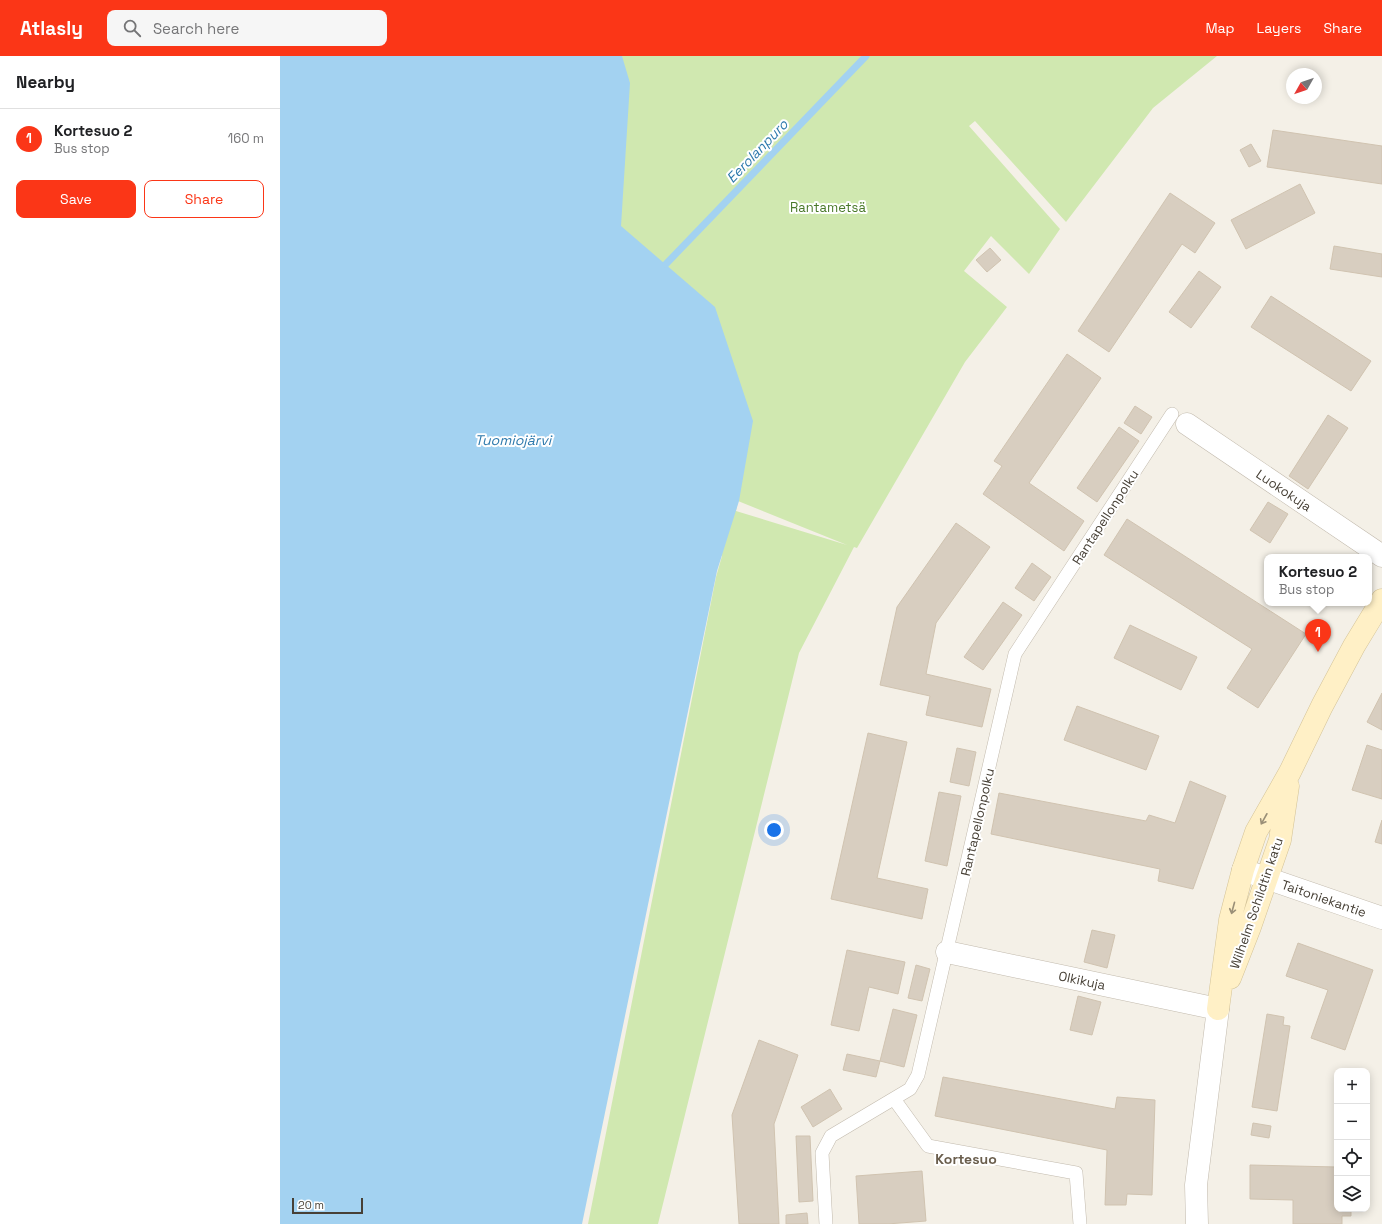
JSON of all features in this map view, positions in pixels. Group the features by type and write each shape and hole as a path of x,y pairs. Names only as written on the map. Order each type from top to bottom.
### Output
{"street":[{"name":"Luokokuja","path":"1179,419 1382,556"},
{"name":"Wilhelm Schildtin katu","path":"1197,1224 1196,1185 1218,1009 1230,920 1242,870 1256,832 1290,772 1322,706 1354,646 1382,600"},
{"name":"Wilhelm Schildtin katu","path":"1218,1009 1250,927 1280,840 1290,772"},
{"name":"Taitoniekantie","path":"1242,870 1382,918"},
{"name":"Olkikuja","path":"947,952 1218,1009"}],"lane":[{"name":"Rantapellonpolku","path":"826,1224 822,1153 831,1136 910,1089 918,1075 1015,654 1179,419"},
{"path":"894,1099 928,1146 1076,1173 1080,1224"}],"green space":[{"name":"Rantametsä","path":"280,56 1217,56 1153,108 1066,222 975,121 969,126 1060,229 1029,274 991,236 964,271 1007,307 965,362 857,548 854,547 799,653 658,1224 588,1224 716,577 722,556","holes":["738,501 847,545 736,511"]}],"water":[{"name":"Tuomiojärvi","path":"280,56 622,56 630,83 621,226 715,307 753,421 739,501 717,571 582,1224 280,1224"}],"building":[{"path":"1273,130 1382,146 1382,184 1267,167"},
{"path":"1251,144 1261,161 1249,167 1240,150"},
{"path":"1300,184 1315,213 1246,249 1231,220"},
{"path":"1170,193 1215,223 1195,253 1182,244 1109,352 1078,331"},
{"path":"1334,246 1382,254 1382,277 1330,269"},
{"path":"990,248 1001,260 987,272 976,260"},
{"path":"1199,271 1221,287 1191,328 1169,312"},
{"path":"1271,296 1371,361 1351,391 1251,327"},
{"path":"1067,354 1101,378 1029,483 1084,521 1064,551 983,494 1002,466 994,461"},
{"path":"1135,406 1152,417 1141,434 1124,423"},
{"path":"1328,415 1348,428 1308,489 1289,476"},
{"path":"1119,427 1139,441 1097,502 1077,488"},
{"path":"1268,502 1288,514 1270,543 1250,530"},
{"path":"1127,519 1306,634 1258,708 1227,688 1252,649 1104,555"},
{"path":"956,523 990,547 936,623 926,674 991,689 982,727 926,715 930,696 880,685 897,607"},
{"path":"1032,563 1051,577 1034,601 1015,588"},
{"path":"1003,602 1022,615 983,670 964,657"},
{"path":"1130,625 1197,657 1181,690 1114,658"},
{"path":"1382,693 1382,730 1367,722"},
{"path":"1077,706 1159,736 1146,770 1064,740"},
{"path":"868,733 907,742 877,878 928,889 922,919 831,899"},
{"path":"1367,745 1382,750 1382,799 1352,790"},
{"path":"957,748 976,752 969,786 950,782"},
{"path":"1190,781 1226,796 1193,889 1158,881 1160,869 991,834 999,793 1146,821 1149,815 1175,823"},
{"path":"939,792 961,796 947,866 925,861"},
{"path":"1382,820 1382,844 1375,842"},
{"path":"1092,930 1115,935 1107,968 1084,962"},
{"path":"1298,943 1373,970 1345,1050 1311,1038 1328,990 1286,976"},
{"path":"847,950 905,962 898,994 869,987 859,1031 831,1025"},
{"path":"916,965 930,969 922,1001 908,998"},
{"path":"1078,996 1101,1002 1092,1035 1070,1030"},
{"path":"893,1009 917,1015 904,1067 880,1061"},
{"path":"1267,1014 1284,1017 1283,1025 1290,1026 1277,1111 1252,1107"},
{"path":"759,1040 798,1055 774,1124 779,1224 739,1224 732,1115"},
{"path":"847,1054 880,1061 876,1077 843,1070"},
{"path":"943,1077 1115,1109 1117,1097 1155,1100 1152,1195 1127,1194 1126,1205 1105,1205 1107,1150 935,1116"},
{"path":"830,1089 842,1109 813,1127 801,1107"},
{"path":"1253,1123 1271,1126 1269,1138 1251,1135"},
{"path":"796,1136 810,1136 813,1201 799,1202"},
{"path":"1250,1165 1334,1167 1334,1212 1351,1212 1351,1216 1342,1216 1342,1224 1293,1224 1293,1200 1250,1199"},
{"path":"922,1171 926,1221 887,1224 859,1224 856,1176"},
{"path":"807,1213 808,1224 786,1224 786,1215"}],"waterway":[{"name":"Eerolanpuro","path":"666,264 866,56"}],"place":[{"name":"Kortesuo 2","path":"1318,652"}],"district":[{"name":"Kortesuo","path":"966,1159"}]}
